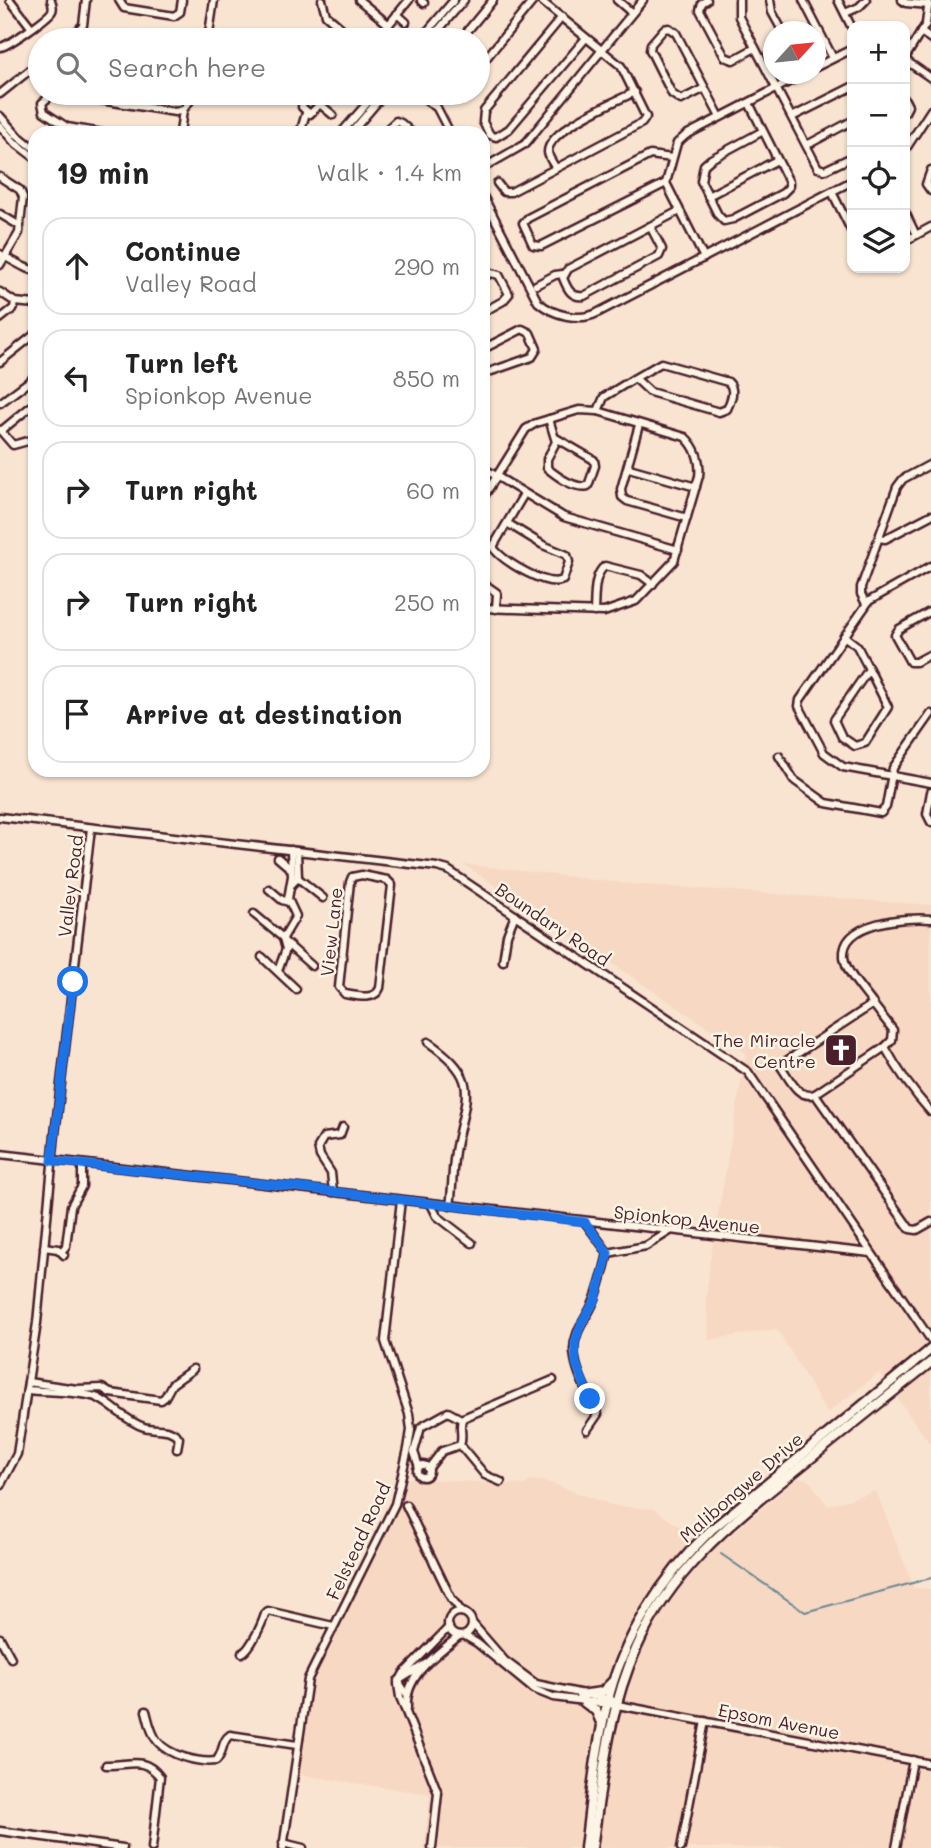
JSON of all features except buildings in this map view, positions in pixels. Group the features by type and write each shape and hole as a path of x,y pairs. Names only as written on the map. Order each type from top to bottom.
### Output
{"main road":[{"name":"Malibongwe Drive","path":"592,1848 614,1703 614,1679 654,1598 685,1556 931,1349"},
{"name":"Malibongwe Drive","path":"713,1533 931,1362"},
{"name":"Malibongwe Drive","path":"585,1848 602,1725 614,1703 637,1645 661,1602 705,1541"},
{"path":"582,1698 602,1692 614,1679"},
{"path":"582,1698 596,1711 602,1725"}],"street":[{"path":"10,0 32,27 51,11 51,0"},
{"path":"80,28 83,25 86,0"},
{"path":"119,0 124,8 172,16 179,13 182,0"},
{"path":"210,28 214,0"},
{"path":"322,0 324,12 342,28"},
{"path":"359,0 389,25"},
{"path":"386,28 409,0"},
{"path":"430,28 454,0"},
{"path":"440,28 464,0"},
{"path":"470,28 493,0"},
{"path":"490,53 534,0"},
{"path":"497,183 503,192 511,191 644,121 646,114 624,69 540,0"},
{"path":"617,0 632,13"},
{"path":"490,164 523,146 643,0"},
{"path":"707,0 702,3 700,10 725,58 733,60 755,48"},
{"path":"739,0 738,13 818,168 832,168 847,160"},
{"path":"803,0 812,21"},
{"path":"838,0 849,21"},
{"path":"845,13 859,7 866,0"},
{"path":"902,0 929,2 929,17 910,51"},
{"path":"770,1 777,21"},
{"path":"397,14 406,22"},
{"path":"490,104 562,17"},
{"path":"705,89 681,100 672,94 650,50 651,44 664,29 669,28 676,33 720,117"},
{"path":"1,47 28,30"},
{"path":"921,32 931,39"},
{"path":"490,135 496,137 511,127 586,38"},
{"path":"826,47 833,58"},
{"path":"826,62 847,52"},
{"path":"910,63 931,78"},
{"path":"0,94 28,72"},
{"path":"704,258 666,183 677,142 785,84"},
{"path":"792,117 847,90"},
{"path":"555,167 549,149 565,128 635,92"},
{"path":"749,103 789,182 788,188 727,221 720,218 700,179 705,163 763,131"},
{"path":"42,105 44,112 65,126"},
{"path":"127,105 175,112 183,110"},
{"path":"181,126 183,110 187,105"},
{"path":"302,105 306,113 312,114 321,105 333,115"},
{"path":"347,126 366,105"},
{"path":"357,126 376,105"},
{"path":"433,105 446,126"},
{"path":"484,126 482,122 484,111 489,105"},
{"path":"907,147 931,110"},
{"path":"302,126 306,113"},
{"path":"0,116 28,143"},
{"path":"389,126 398,121 404,126"},
{"path":"807,145 847,124"},
{"path":"0,126 28,153"},
{"path":"666,183 541,246 533,245 523,228 524,221 528,218 650,155 672,158"},
{"path":"709,196 777,159"},
{"path":"931,170 926,184 931,191"},
{"path":"0,177 23,193 17,237 2,255 0,265"},
{"path":"490,209 538,302 549,309 585,318 847,184"},
{"path":"832,192 847,215"},
{"path":"536,285 563,274 679,211"},
{"path":"0,214 20,226"},
{"path":"910,222 916,235"},
{"path":"563,274 571,293 581,297 658,257 662,249 650,226"},
{"path":"910,238 931,227"},
{"path":"2,255 28,269"},
{"path":"490,274 499,275 509,294 503,302 490,308"},
{"path":"0,292 15,302 28,303"},
{"path":"0,320 14,308 15,302"},
{"path":"490,345 522,329 530,333 537,349 532,357 490,372"},
{"path":"0,362 28,340"},
{"path":"598,411 604,397 635,377 657,363 728,382 733,387 733,393 727,409 719,412 650,392 635,377"},
{"path":"0,403 28,382"},
{"path":"28,409 1,430 13,445 28,441"},
{"path":"490,488 526,429 533,424 579,410 598,411 681,436 690,442 699,466 696,487 672,564 634,602 609,611 594,612 490,609"},
{"path":"549,419 556,438 547,459 547,468 575,485 583,488 589,486 595,467 594,460 556,438"},
{"path":"639,425 621,491 623,499 687,518"},
{"path":"866,604 860,590 900,482 931,464"},
{"path":"629,468 696,487"},
{"path":"490,472 564,517 678,550"},
{"path":"507,523 543,545 567,555 569,562 563,580 555,583 537,578 496,552 494,545 524,494"},
{"path":"879,538 886,539 931,515"},
{"path":"594,612 596,583 604,566 641,575 653,584"},
{"path":"931,566 866,604 800,700 799,709 824,753 846,768 931,783"},
{"path":"490,588 496,592 496,609"},
{"path":"931,611 899,629 895,635 910,662 916,662 931,654"},
{"path":"844,636 857,646 869,669 888,707 866,741 855,747 842,737 834,720 869,669"},
{"path":"779,756 798,783 827,803 837,807 882,813 886,807 895,766 931,714"},
{"path":"931,792 927,814 931,822"},
{"name":"Boundary Road","path":"0,817 444,868 748,1072 931,1340"},
{"name":"Valley Road","path":"0,1486 17,1454 27,1386 91,828"},
{"path":"289,902 294,851"},
{"path":"278,858 323,898"},
{"path":"373,875 374,860"},
{"name":"View Lane","path":"358,875 373,875 389,881 392,887 380,991 372,996 359,998 344,993 340,989 339,981 351,879 358,875"},
{"path":"291,885 298,878"},
{"path":"269,889 289,902 296,916 284,940 286,949 278,971"},
{"path":"254,914 312,966"},
{"path":"503,961 506,935 514,915"},
{"path":"873,1004 780,1065 801,1094 816,1094 892,1040 893,1030 849,970 844,957 846,943 858,932 886,921 909,917 931,919"},
{"path":"262,957 296,989"},
{"path":"428,1042 440,1050 459,1072 467,1087 463,1124 454,1155 450,1206"},
{"path":"885,1047 905,1080 931,1112"},
{"path":"816,1094 906,1225 917,1230 931,1222"},
{"path":"333,1192 331,1173 320,1156 318,1147 324,1137 340,1135 343,1126"},
{"name":"Spionkop Avenue","path":"0,1154 871,1253"},
{"path":"44,1247 51,1247 63,1253 71,1206 82,1186 82,1165"},
{"name":"Felstead Road","path":"283,1846 307,1679 395,1504 403,1471 411,1420 386,1341 401,1200"},
{"path":"431,1204 437,1216 472,1243"},
{"path":"585,1222 608,1253"},
{"path":"608,1253 646,1247 670,1231"},
{"path":"587,1430 598,1414 580,1375 575,1357 575,1343 581,1324 596,1299 608,1253"},
{"path":"27,1386 88,1390 102,1388 110,1394 161,1400 166,1397 172,1384 193,1369"},
{"path":"461,1419 553,1380"},
{"path":"27,1386 97,1398 143,1427 175,1433 179,1438 177,1449"},
{"path":"460,1445 442,1451 425,1477 418,1470 414,1452 421,1426 448,1412 461,1419"},
{"path":"460,1445 461,1419"},
{"path":"460,1445 485,1475 501,1482"},
{"path":"403,1471 418,1470"},
{"path":"406,1505 451,1598 462,1612 469,1616 472,1624 470,1632 429,1663 412,1682 406,1695"},
{"path":"398,1681 449,1628 451,1598"},
{"path":"242,1653 251,1646 253,1636 268,1611 334,1626"},
{"path":"451,1616 462,1612"},
{"name":"Epsom Avenue","path":"472,1624 505,1661 527,1679 550,1689 582,1698 931,1764"},
{"path":"449,1628 454,1634 462,1636"},
{"name":"Epsom Avenue","path":"462,1636 477,1643 533,1689 553,1697 582,1698"},
{"path":"0,1638 11,1658"},
{"path":"398,1681 421,1665 429,1663"},
{"path":"398,1681 404,1688 410,1720"},
{"path":"398,1681 400,1697 438,1793 432,1848"},
{"path":"146,1711 157,1741 171,1752 190,1758 216,1761 230,1735 297,1745"},
{"path":"681,1848 705,1721"},
{"path":"896,1848 912,1760"},
{"path":"106,1766 140,1763 155,1770 160,1777 152,1848"},
{"path":"0,1831 123,1848"},
{"path":"283,1846 303,1848"}],"shaded area":[{"path":"463,864 631,884 931,905 931,1445 879,1373 827,1413 777,1329 708,1340 706,1299 710,1261 746,1053"},
{"path":"409,1478 526,1485 529,1480 547,1482 615,1506 654,1509 680,1527 709,1554 797,1478 808,1479 828,1506 876,1491 914,1588 931,1589 931,1848 424,1848 430,1794 293,1774 305,1685"}],"waterway":[{"path":"721,1554 805,1612 931,1578"}],"place":[{"name":"The Miracle Centre","path":"841,1050"}],"route":[{"path":"73,982 52,1161 585,1222 608,1253 596,1299 576,1335 574,1350 576,1363 590,1399"}]}
